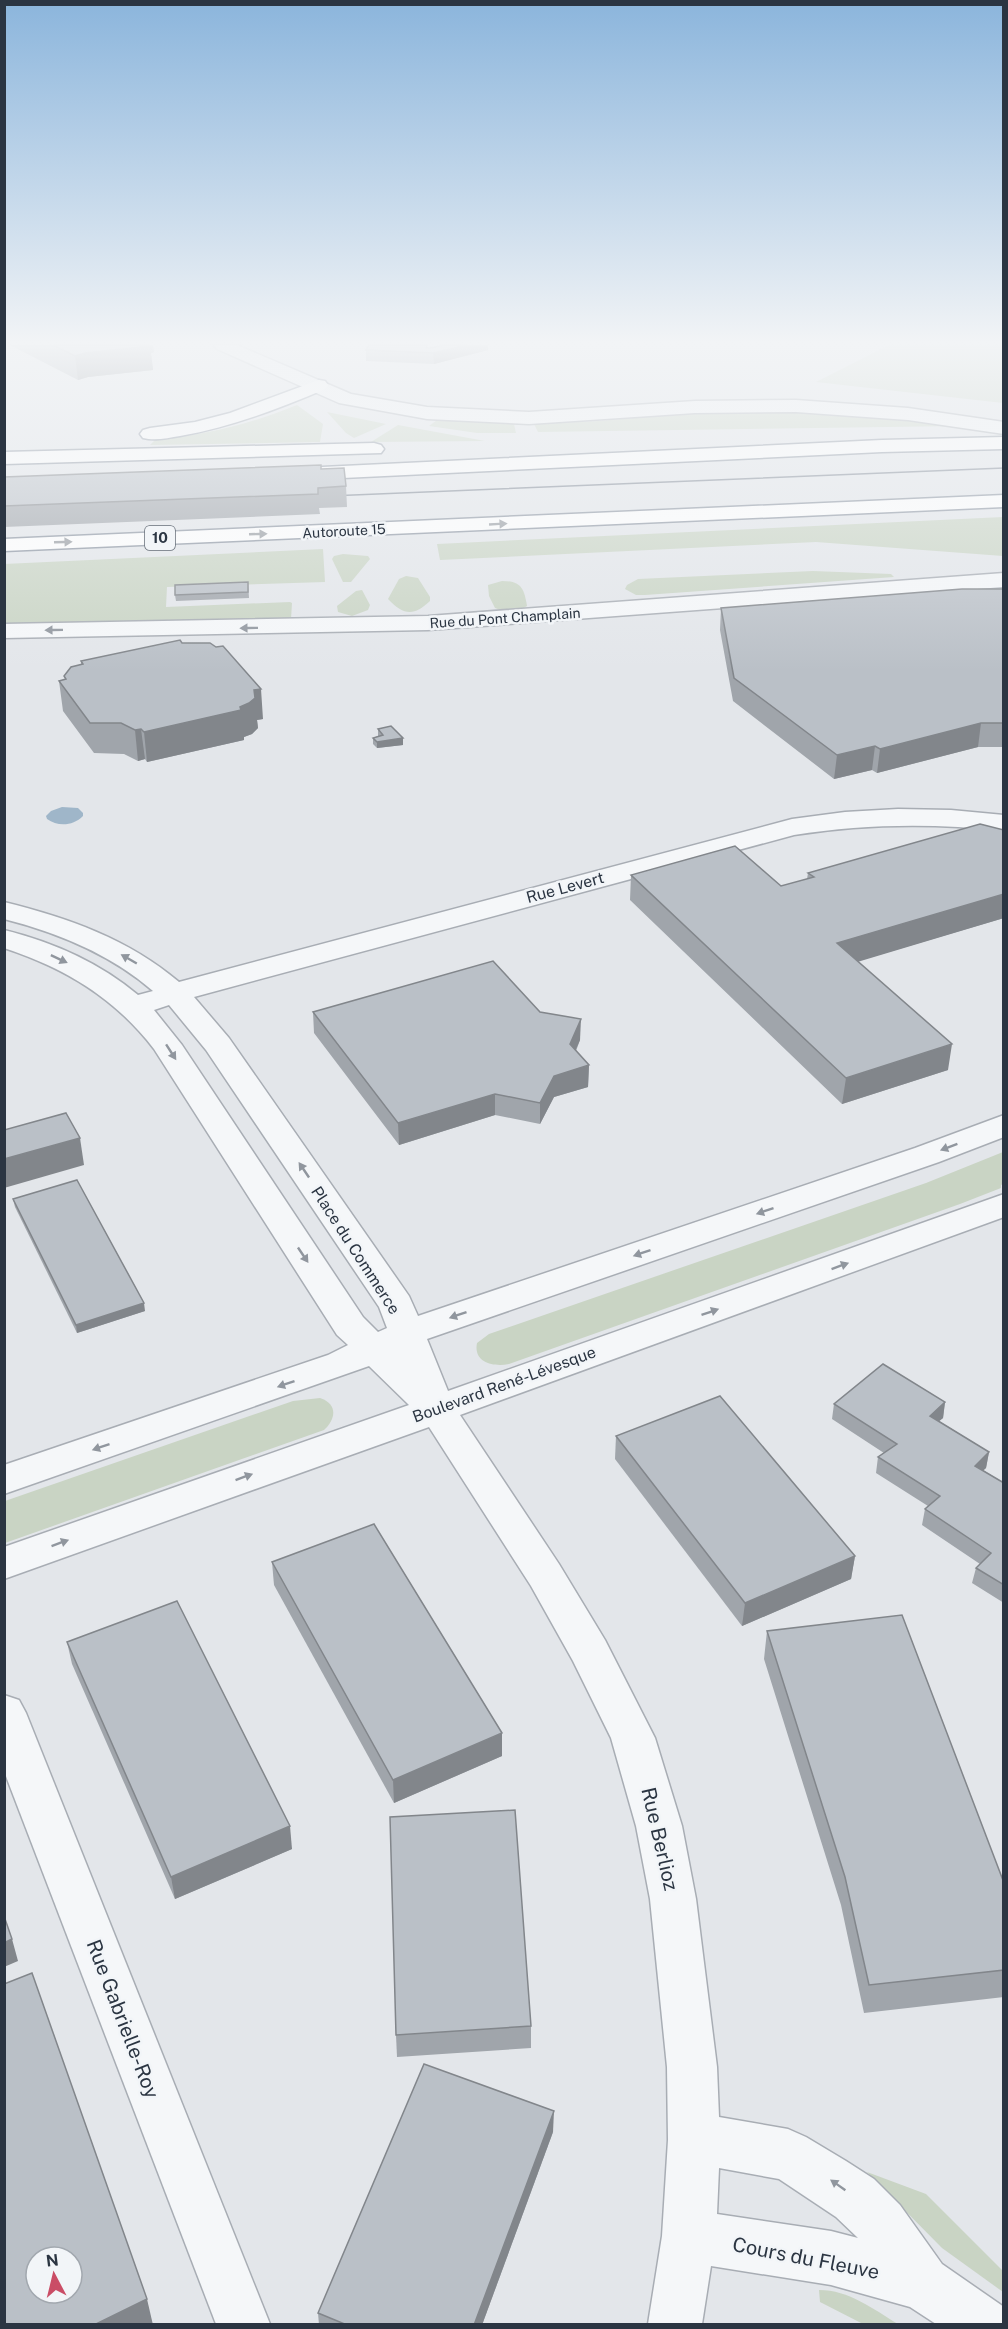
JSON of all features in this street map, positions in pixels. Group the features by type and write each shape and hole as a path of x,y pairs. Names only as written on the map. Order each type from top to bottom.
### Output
{"highway":[{"path":"4,458 168,454"},
{"path":"277,475 723,454"},
{"name":"Autoroute 15","path":"4,545 1004,501"}],"street":[{"name":"Rue du Pont Champlain","path":"4,631 384,625 494,619 1004,580"},
{"name":"Rue Levert","path":"135,1006 792,827 843,820 891,817 953,818 1004,823"},
{"name":"Place du Commerce","path":"4,910 48,922 99,943 146,969 176,993 199,1018 396,1305 435,1408"},
{"path":"4,938 41,951 83,970 135,1006 167,1045 346,1320 435,1408"},
{"path":"4,1480 324,1370 407,1333 927,1155 1004,1125"},
{"name":"Boulevard René-Lévesque","path":"4,1563 854,1261 1004,1205"},
{"name":"Rue Berlioz","path":"435,1408 550,1585 608,1685 633,1738 659,1826 673,1899 690,2030 694,2140 689,2236 675,2325"},
{"name":"Rue Gabrielle-Roy","path":"4,1713 243,2325"},
{"name":"Cours du Fleuve","path":"694,2140 737,2145 788,2156 828,2179 855,2198 881,2224 923,2283 983,2325"},
{"name":"Cours du Fleuve","path":"689,2236 831,2258 923,2283"}],"green space":[{"path":"1003,517 1003,556 816,542 440,560 437,544"},
{"path":"323,549 325,582 167,587 166,607 290,602 292,603 291,619 5,625 4,564"},
{"path":"343,554 368,556 370,559 351,582 343,582 332,559 334,556"},
{"path":"813,571 891,574 894,577 645,595 636,595 625,589 627,585 638,579"},
{"path":"406,576 418,578 430,597 430,601 419,609 409,612 399,609 388,599 399,579"},
{"path":"502,581 514,582 521,587 527,606 511,611 495,608 489,596 488,585"},
{"path":"362,590 370,605 368,610 352,616 338,612 337,606 356,591"},
{"path":"1003,1152 1001,1188 960,1204 509,1364 491,1364 478,1355 477,1343 489,1334 926,1183"},
{"path":"320,1398 330,1404 333,1412 331,1421 324,1430 5,1543 5,1501 293,1401"},
{"path":"867,2172 926,2194 1003,2271 1003,2292 942,2248"},
{"path":"819,2290 851,2297 898,2324 863,2324 820,2302"}],"water":[{"path":"62,807 78,808 83,816 75,822 65,824 47,819 46,816 51,811"}],"building":[{"path":"321,465 321,469 344,468 346,486 318,488 318,494 4,506 4,477"},
{"path":"248,582 248,592 175,595 175,585"},
{"path":"962,589 1004,589 1004,723 981,723 880,749 875,746 837,755 734,678 721,608"},
{"path":"180,640 182,643 210,643 216,647 223,646 261,689 254,690 255,698 240,707 241,710 144,732 121,723 90,723 59,681 66,679 64,676 71,667 83,664 81,661"},
{"path":"391,726 403,738 377,742 373,738 383,735 378,729"},
{"path":"980,824 1004,830 1004,894 837,943 952,1044 846,1078 631,875 735,846 781,886 814,877 808,873"},
{"path":"493,961 540,1012 581,1019 570,1044 589,1065 554,1076 540,1103 495,1094 398,1123 313,1012"},
{"path":"66,1113 80,1138 4,1159 4,1130"},
{"path":"77,1180 144,1303 76,1325 13,1199"},
{"path":"883,1364 945,1402 930,1416 989,1452 975,1466 1004,1483 1004,1585 976,1568 991,1553 925,1509 940,1496 878,1457 897,1444 834,1404"},
{"path":"720,1396 855,1556 745,1603 616,1436"},
{"path":"374,1524 502,1733 393,1780 272,1562"},
{"path":"177,1601 290,1826 171,1877 67,1642"},
{"path":"902,1615 1004,1883 1004,1970 869,1985 845,1877 767,1631"},
{"path":"515,1810 531,2026 396,2035 390,1817"},
{"path":"4,1916 12,1939 4,1943"},
{"path":"32,1973 147,2299 94,2325 4,2325 4,1984"},
{"path":"424,2064 554,2111 474,2325 347,2325 318,2313"}],"tram line":[{"path":"329,496 1004,468"}]}
